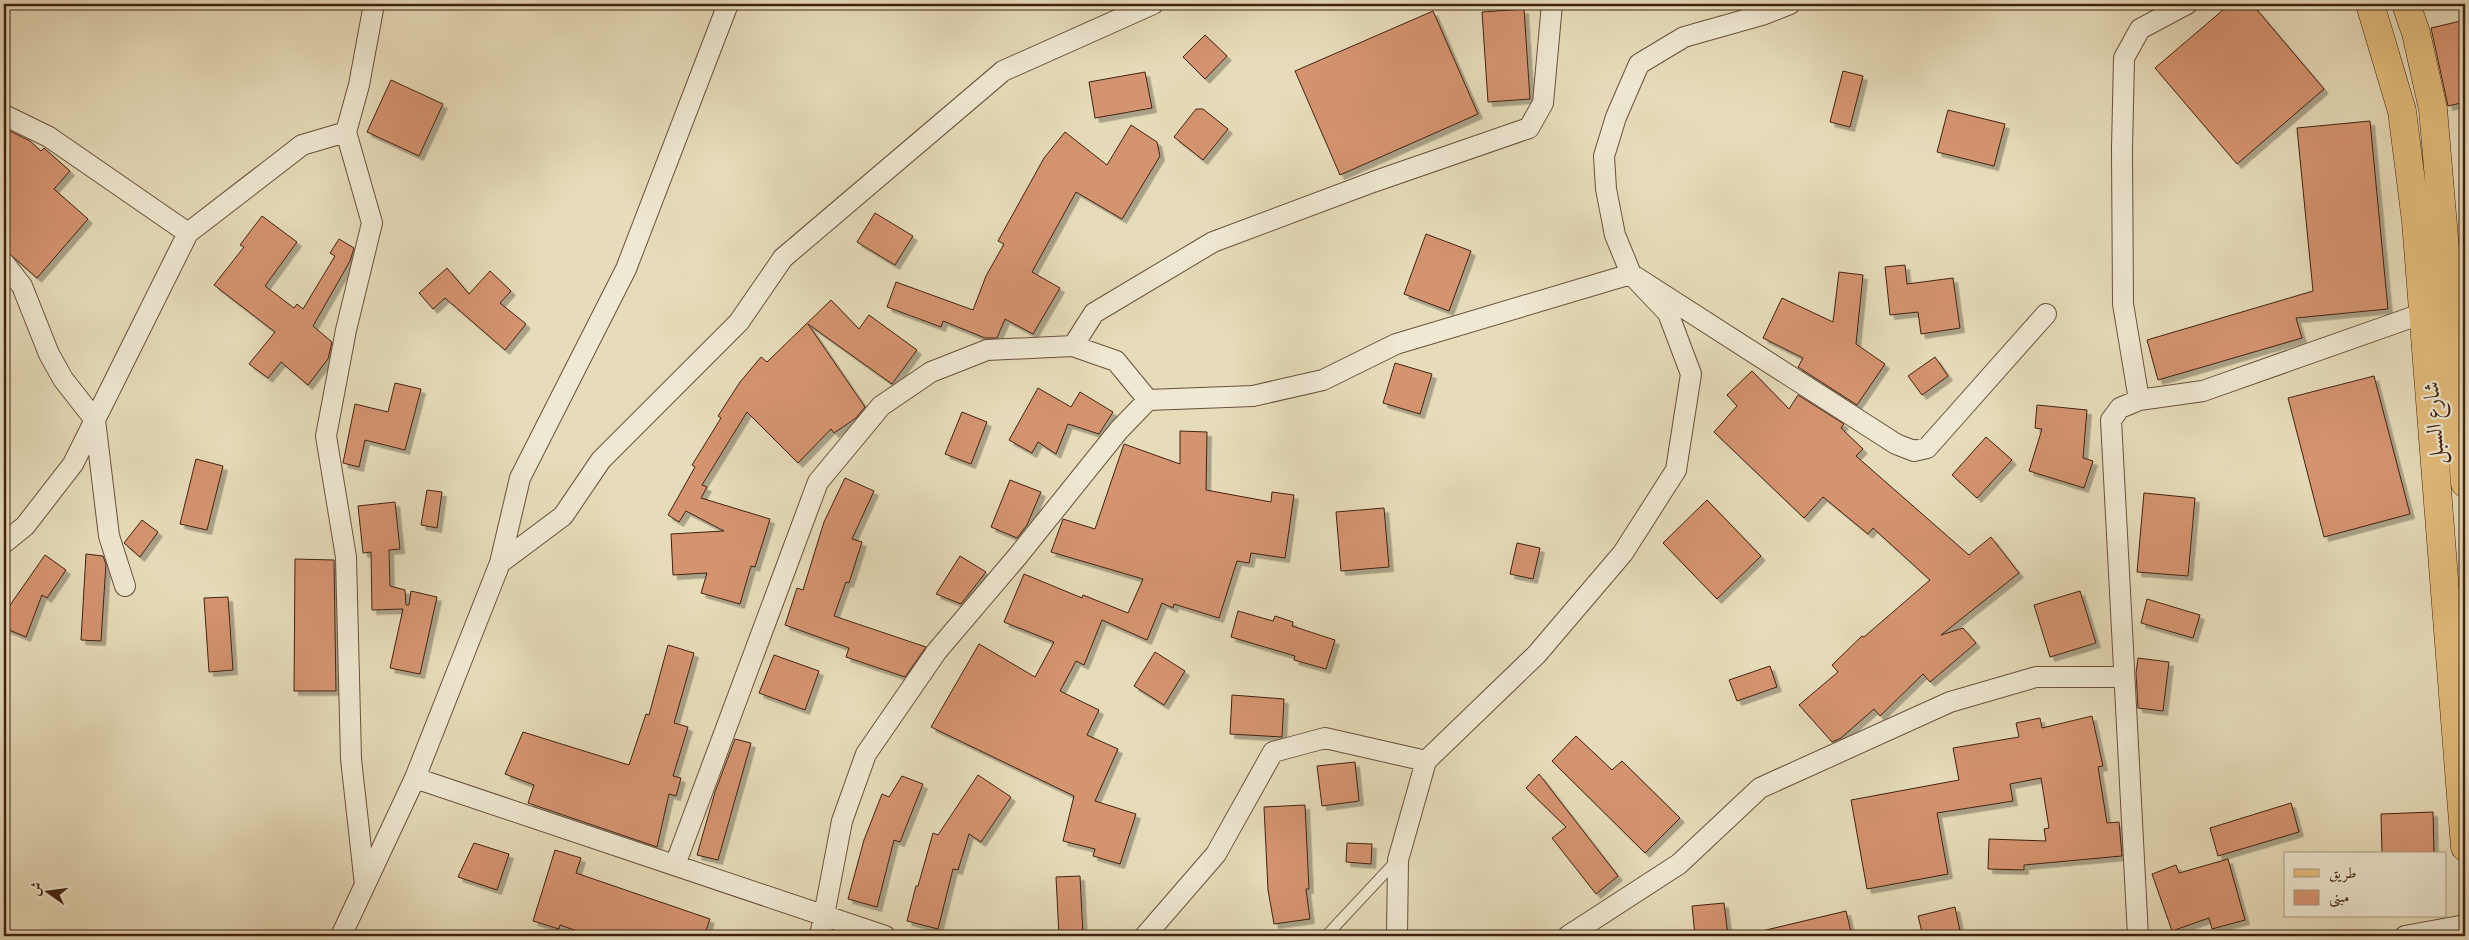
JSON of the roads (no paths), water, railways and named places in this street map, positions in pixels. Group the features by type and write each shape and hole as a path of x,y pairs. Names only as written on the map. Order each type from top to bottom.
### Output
{"main road":[{"name":"شارع السبل","path":"2370,4 2402,111 2416,221 2465,847"},
{"name":"شارع السبل","path":"2406,4 2416,33 2432,109 2465,483"}],"street":[{"path":"365,884 351,759 346,557 326,436 346,330 372,223 346,132 359,85 374,4"},
{"path":"714,4 714,35"},
{"path":"341,936 415,778 500,563 520,478 626,269 714,35 728,4"},
{"path":"500,563 563,516 601,460 739,322 783,258 1003,71 1153,4"},
{"path":"1073,346 1094,313 1213,242 1374,182 1529,128 1543,103 1552,4"},
{"path":"1398,936 1398,860 1426,760 1537,654 1623,553 1676,470 1691,374 1668,313 1631,274 1614,235 1606,189 1604,156 1616,117 1639,64 1684,37 1762,16 1790,4"},
{"path":"2139,400 2123,304 2122,149 2124,58 2140,29 2187,4"},
{"path":"4,115 49,137 188,233"},
{"path":"4,543 25,526 73,464 188,233 302,145 346,132"},
{"path":"4,263 22,286 48,354 63,379 95,420 109,536 125,586"},
{"path":"820,936 842,821 866,754 937,651 1017,557 1119,430 1148,400 1253,396 1323,380 1396,344 1631,274 1896,444 1914,452 1927,448 2046,314"},
{"path":"2138,936 2111,420 2120,408 2139,400 2203,391 2424,314"},
{"path":"675,865 818,482 881,406 931,372 986,350 1073,346 1116,360 1148,400"},
{"path":"1568,936 1679,864 1760,788 1950,702 2036,677 2124,677"},
{"path":"1145,936 1216,854 1273,752 1325,738 1426,760"},
{"path":"415,778 885,936"},
{"path":"2405,936 2465,925"}],"lane":[{"path":"1326,936 1398,860"}]}
